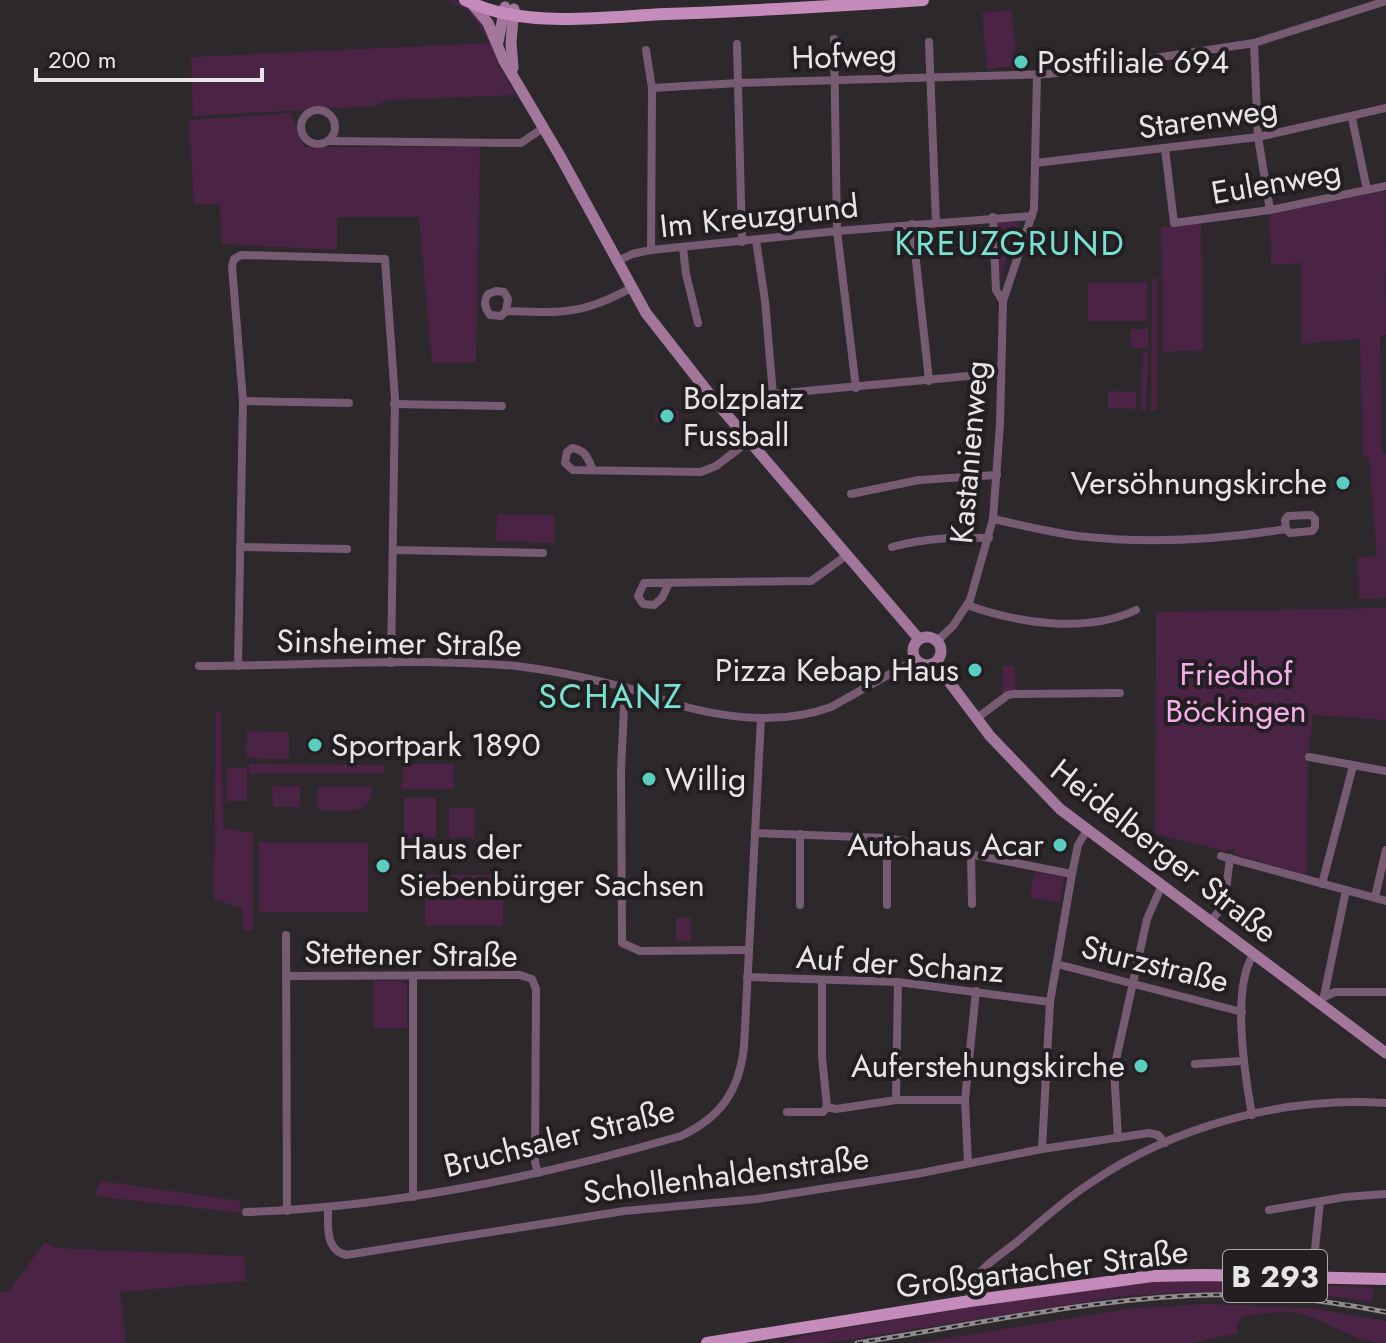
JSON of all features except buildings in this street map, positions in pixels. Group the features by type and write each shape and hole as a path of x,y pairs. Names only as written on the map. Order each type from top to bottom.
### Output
{"main road":[{"path":"509,11 807,0"},
{"path":"472,1 545,18 923,0"},
{"path":"472,1 646,313 680,359 919,639"},
{"path":"498,43 509,11"},
{"path":"509,11 510,56 518,84"},
{"path":"932,637 937,641 941,653 935,663 921,664 915,660 912,652 919,639 932,637"},
{"name":"Heidelberger Straße","path":"935,663 977,718 1060,809 1209,923 1322,1000 1386,1053"},
{"name":"Großgartacher Straße","path":"707,1343 1152,1276 1386,1279"}],"street":[{"path":"1032,216 1037,75 1254,43 1386,1"},
{"path":"834,39 837,231 856,388"},
{"path":"929,42 936,222"},
{"path":"1254,43 1258,137 1270,210"},
{"path":"737,44 742,242"},
{"path":"646,50 652,88 651,250"},
{"name":"Hofweg","path":"652,88 1037,75"},
{"name":"Starenweg","path":"1035,163 1258,137 1386,108"},
{"path":"330,141 335,130 333,117 317,111 307,113 301,120 303,138 315,144 330,141 521,143 543,128"},
{"path":"1352,118 1367,190"},
{"name":"Eulenweg","path":"1165,149 1174,223 1270,210 1386,186"},
{"name":"Im Kreuzgrund","path":"616,262 651,250 912,224 1032,216"},
{"name":"Kastanienweg","path":"937,641 953,626 967,605 989,538 997,475 1003,301 1032,216"},
{"name":"Kastanienweg","path":"993,217 996,290 1003,301"},
{"path":"912,224 929,381"},
{"path":"756,240 773,394 1001,373"},
{"path":"683,248 698,323"},
{"path":"238,666 243,401 232,266 234,259 246,255 385,259 394,404 391,663"},
{"path":"506,311 560,313 583,310 631,288"},
{"path":"243,401 349,403"},
{"path":"394,404 502,406"},
{"path":"593,470 701,472 716,466 749,441"},
{"path":"851,494 919,480 997,475"},
{"path":"993,519 1077,536 1151,540 1241,536 1286,529"},
{"path":"892,547 950,536 989,538"},
{"path":"240,547 347,549"},
{"path":"393,550 543,553"},
{"path":"669,583 811,581 847,555"},
{"path":"967,605 1011,618 1054,622 1115,619 1136,610"},
{"name":"Sinsheimer Straße","path":"199,666 391,663 520,667 625,687 678,705 761,718 801,715 831,707 915,660"},
{"path":"625,687 621,802 622,943 640,951 748,950"},
{"path":"977,718 1008,695 1120,693"},
{"name":"Bruchsaler Straße","path":"246,1212 287,1211 413,1197 538,1173 668,1139 703,1125 730,1095 741,1069 761,718"},
{"path":"1309,757 1386,771"},
{"path":"1322,884 1353,766"},
{"path":"1042,1149 1050,1002 1078,845 1087,830"},
{"path":"755,833 887,838 1072,874"},
{"path":"800,834 800,905"},
{"path":"887,838 887,905"},
{"path":"1375,897 1386,850"},
{"path":"971,854 972,904"},
{"path":"1209,923 1224,905 1226,857 1386,901"},
{"path":"1118,1138 1114,1069 1147,919 1162,885"},
{"path":"1346,890 1322,1000 1358,991 1386,992"},
{"path":"286,935 287,1211"},
{"path":"1252,1115 1242,1061 1242,1012 1253,955"},
{"name":"Sturzstraße","path":"1057,964 1242,1012"},
{"name":"Stettener Straße","path":"287,976 520,975 532,979 535,984 535,1162 538,1173"},
{"path":"413,977 413,1197"},
{"name":"Auf der Schanz","path":"747,977 898,982 1050,1002"},
{"path":"787,1112 823,1112 827,1107 822,1057 822,980"},
{"path":"896,1100 898,982"},
{"path":"968,1163 965,1100 976,991"},
{"path":"1195,1064 1242,1061"},
{"path":"827,1107 836,1109 896,1100 965,1100"},
{"path":"970,1301 969,1290 973,1279 1052,1213 1113,1168 1165,1143 1192,1131 1252,1115 1338,1102 1386,1103"},
{"name":"Schollenhaldenstraße","path":"328,1207 331,1247 336,1253 346,1255 624,1211 757,1199 1149,1133 1158,1135 1165,1143"},
{"path":"1269,1210 1386,1194"},
{"path":"1312,1277 1320,1202"}],"green space":[{"path":"447,0 454,0 483,21 499,66 516,95 388,100 375,106 193,116 191,57 490,43 469,11"},
{"path":"1011,10 1016,50 1012,51 1014,66 987,69 982,13"},
{"path":"291,113 304,147 480,147 476,362 432,363 419,217 337,217 337,250 222,244 220,204 194,204 189,120"},
{"path":"1385,191 1386,335 1380,336 1382,454 1386,454 1386,598 1359,599 1358,557 1377,556 1369,456 1363,456 1360,339 1302,344 1301,263 1271,265 1270,214"},
{"path":"997,222 1019,222 1000,279"},
{"path":"1201,223 1203,350 1163,352 1161,227"},
{"path":"1152,279 1158,279 1157,410 1151,410"},
{"path":"1088,282 1147,282 1147,321 1088,321"},
{"path":"1131,329 1148,329 1148,348 1131,348"},
{"path":"1143,353 1148,353 1146,410 1141,410"},
{"path":"1108,391 1136,392 1136,409 1108,408"},
{"name":"Bolzplatz Fussball","path":"655,411 679,411 679,422 655,422"},
{"path":"497,514 554,515 554,543 496,541"},
{"name":"Friedhof Böckingen","path":"1386,608 1386,720 1313,715 1308,754 1307,875 1234,854 1234,849 1224,851 1155,834 1156,612"},
{"path":"1003,666 1014,666 1016,690 1002,695"},
{"path":"216,712 221,712 223,828 253,833 253,930 243,930 242,909 214,899"},
{"path":"247,731 289,732 289,759 246,758"},
{"path":"249,764 384,765 384,774 249,774"},
{"path":"402,764 454,764 454,789 402,789"},
{"path":"227,768 247,768 247,801 227,801"},
{"path":"272,786 300,786 300,807 273,807"},
{"path":"318,787 372,787 367,804 345,811 318,810"},
{"path":"404,798 436,798 436,838 404,838"},
{"path":"449,808 474,808 474,838 449,838"},
{"path":"259,842 368,842 368,912 259,912"},
{"path":"1034,872 1064,877 1060,903 1030,897"},
{"path":"425,875 503,875 503,926 425,926"},
{"path":"676,918 691,918 691,941 676,941"},
{"path":"374,981 407,984 407,1028 374,1028"},
{"path":"101,1181 240,1201 241,1213 94,1196"},
{"path":"45,1242 56,1248 244,1256 246,1281 120,1292 126,1343 0,1343 0,1292 9,1291"},
{"path":"1162,1280 1264,1281 1373,1288 1372,1302 1316,1294 1205,1292 1133,1295 826,1343 783,1343 805,1335 1096,1286"},
{"path":"1205,1304 1312,1308 1386,1321 1386,1343 1363,1340 1312,1318 1287,1312 1243,1316 1237,1325 1238,1333 1192,1343 916,1343 1135,1308"}],"railway":[{"path":"857,1343 1074,1307 1161,1297 1273,1296 1386,1312"}],"place":[{"name":"Postfiliale 694","path":"1021,62"},
{"name":"Bolzplatz Fussball","path":"667,416"},
{"name":"Versöhnungskirche","path":"1343,483"},
{"name":"Pizza Kebap Haus","path":"975,670"},
{"name":"Sportpark 1890","path":"315,745"},
{"name":"Willig","path":"649,779"},
{"name":"Autohaus Acar","path":"1060,845"},
{"name":"Haus der Siebenbürger Sachsen","path":"383,866"},
{"name":"Auferstehungskirche","path":"1141,1066"}],"district":[{"name":"KREUZGRUND","path":"1010,243"},
{"name":"SCHANZ","path":"611,696"}]}
